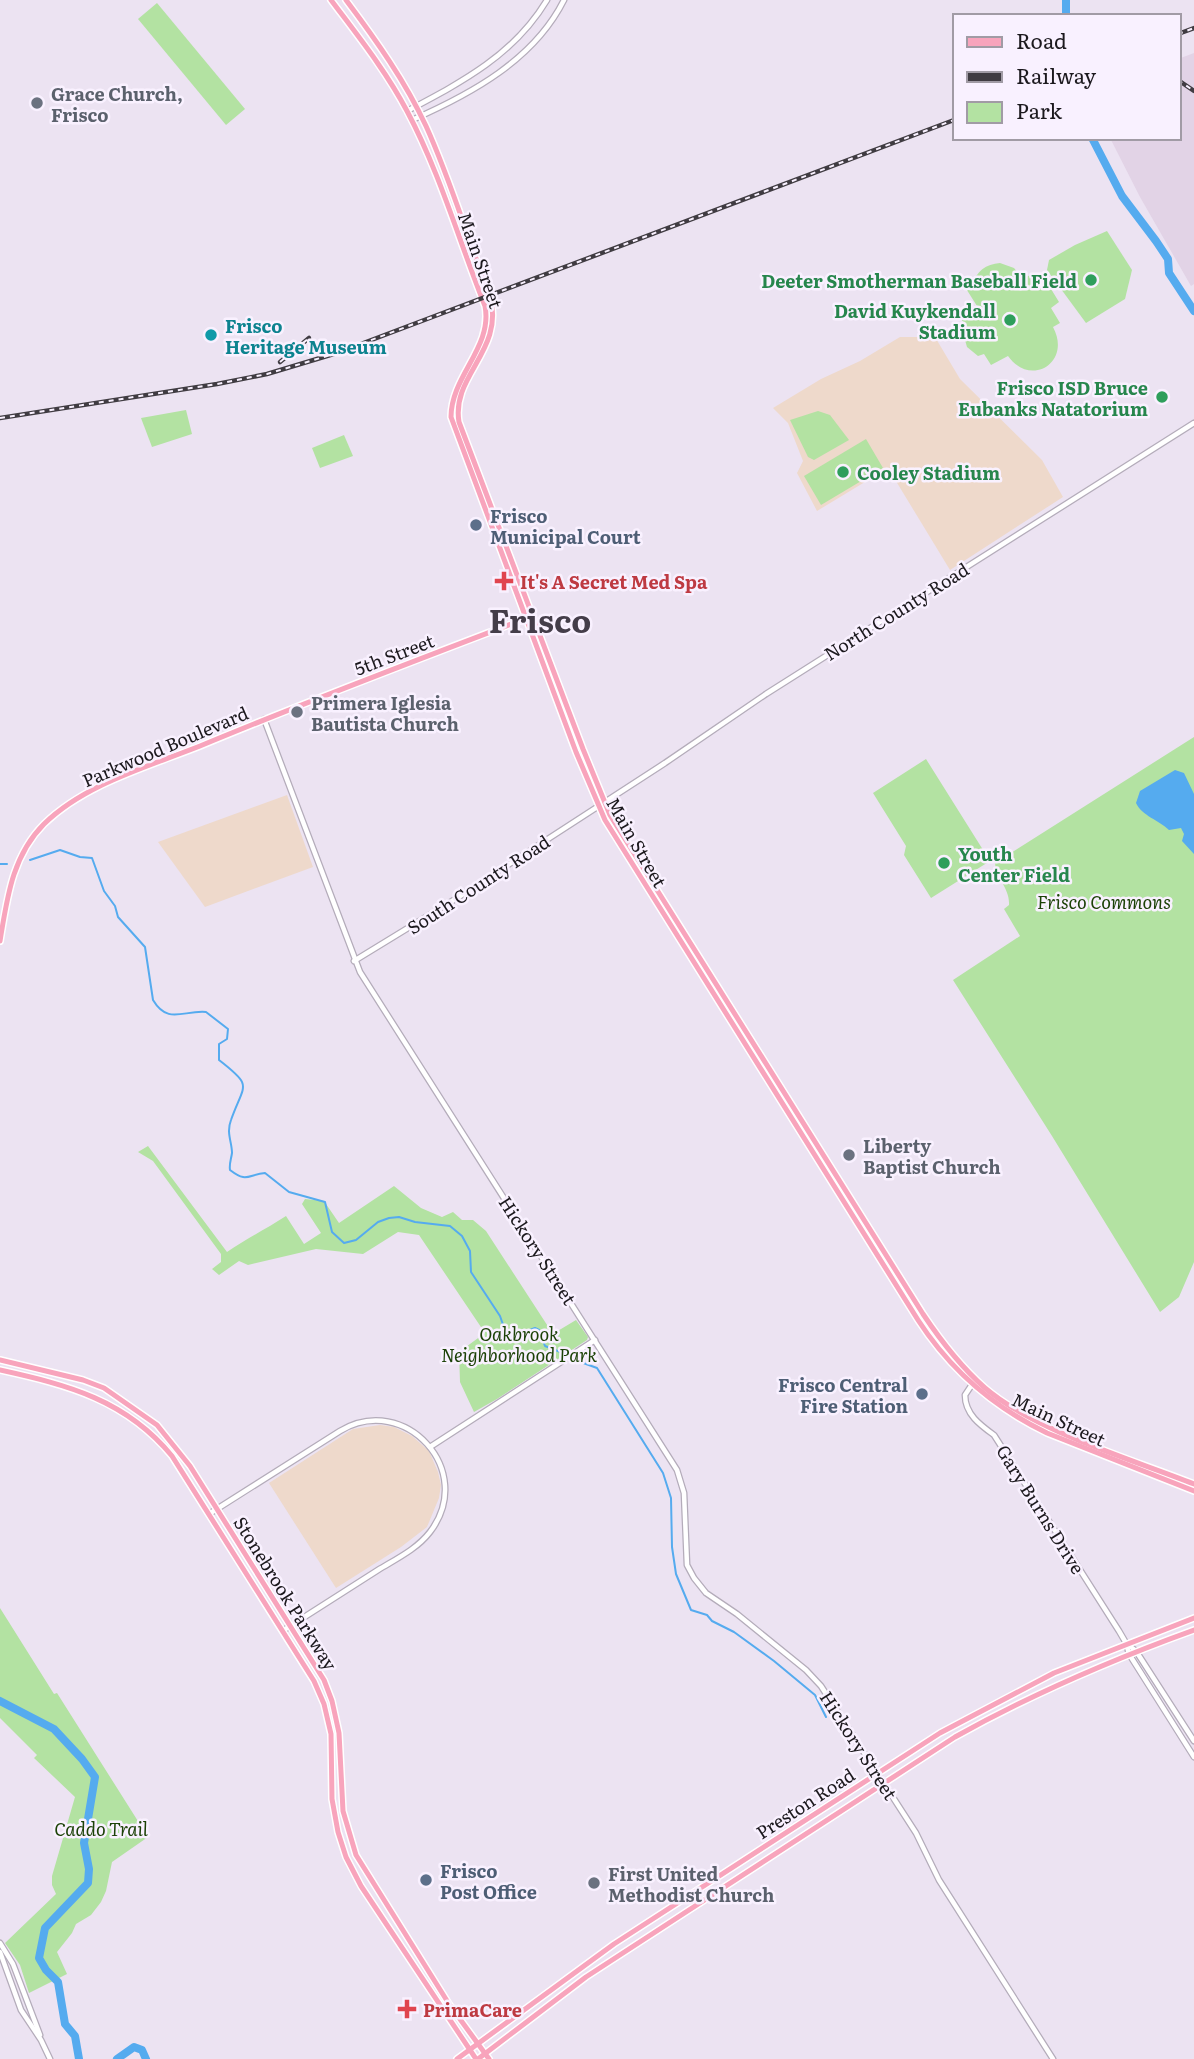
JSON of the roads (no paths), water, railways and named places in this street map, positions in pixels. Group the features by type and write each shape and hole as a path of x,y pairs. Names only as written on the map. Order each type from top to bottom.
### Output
{"main road":[{"name":"Main Street","path":"331,0 381,67 412,120 485,306 487,321 484,334 456,391 451,417 526,619 601,804 625,846 649,877 719,996"},
{"name":"Main Street","path":"346,0 386,55 421,116 436,149 490,296 494,316 491,337 462,393 458,413 601,804"},
{"name":"5th Street","path":"264,719 533,616"},
{"name":"Parkwood Boulevard","path":"0,941 13,875 29,844 51,818 103,785 264,719"},
{"name":"Main Street","path":"625,846 631,862 745,1037 760,1054 938,1337 974,1382 1038,1421 1194,1483"},
{"path":"631,862 636,864 645,877 649,877"},
{"name":"Main Street","path":"745,1037 753,1058 933,1342 1005,1411 1047,1433 1194,1492"},
{"path":"753,1058 760,1054"},
{"path":"832,1183 838,1179"},
{"name":"Stonebrook Parkway","path":"0,1360 83,1380 117,1396 147,1417 173,1443 316,1664 333,1705 342,1754 341,1783 347,1828 362,1864 428,1970 487,2056"},
{"name":"Stonebrook Parkway","path":"0,1370 81,1391 119,1409 161,1443 308,1669 325,1708 331,1734 332,1799 346,1857 419,1975 477,2059"},
{"name":"Preston Road","path":"457,2059 624,1938 940,1733 1010,1695 1126,1643 1194,1618"},
{"name":"Preston Road","path":"477,2059 487,2056 586,1977 955,1737 1018,1703 1136,1651 1194,1630"},
{"path":"325,1708 333,1705"},
{"path":"396,1938 404,1933"},
{"path":"419,1975 428,1970"}],"street":[{"path":"407,111 475,74 500,55 524,31 547,0"},
{"path":"412,120 475,89 510,65 535,41 564,0"},
{"name":"North County Road","path":"601,804 766,694 1194,423"},
{"name":"Hickory Street","path":"264,719 354,961 677,1470 684,1493 687,1565 694,1578 706,1593 806,1670 821,1686 916,1833 939,1880 1053,2059"},
{"name":"South County Road","path":"354,961 601,804"},
{"path":"430,1447 595,1340"},
{"name":"Gary Burns Drive","path":"974,1382 965,1395 969,1412 994,1435 1126,1643"},
{"path":"209,1514 346,1427 360,1422 391,1422 408,1428 430,1447 442,1467 446,1486 441,1512 429,1533 419,1543 284,1630"},
{"path":"1126,1643 1136,1651 1194,1741"},
{"path":"1126,1643 1129,1654 1194,1757"},
{"path":"0,1943 13,1964 50,2059"},
{"path":"0,1952 21,2010 43,2043"}],"water":[{"path":"1175,770 1184,773 1194,794 1194,854 1182,841 1184,834 1181,828 1169,830 1142,811 1136,803 1140,791"}],"waterway":[{"path":"1066,0 1066,14"},
{"path":"1093,140 1122,196 1168,259 1169,273 1194,311"},
{"path":"30,860 60,850 92,858 104,891 115,906 118,917 145,947 153,1000 159,1008 176,1015 206,1012 228,1029 227,1039 219,1044 219,1060 242,1081 243,1086 230,1125 230,1170 244,1177 265,1173 289,1192 325,1202 332,1232 344,1243 356,1240 378,1222 389,1218 399,1217 415,1222 450,1226 462,1236 470,1251 471,1272 500,1316 507,1336 512,1337 535,1328 539,1330 545,1346 563,1353"},
{"path":"0,864 7,864"},
{"path":"575,1360 597,1368 663,1473 671,1498 672,1547 676,1574 691,1610 707,1615 712,1621 734,1632 774,1661 815,1695 826,1717"},
{"path":"0,1701 54,1729 95,1777 84,1843 89,1869 88,1883 45,1928 39,1958 58,1982 65,2024 75,2036 79,2059"},
{"path":"117,2059 134,2047 142,2050 146,2059"}],"railway":[{"path":"1180,33 1194,28"},
{"path":"1180,81 1194,91"},
{"path":"0,418 217,384 267,374 337,353 953,120"},
{"path":"280,362 309,338"}],"place":[{"name":"Grace Church, Frisco","path":"37,103"},
{"name":"Deeter Smotherman Baseball Field","path":"1091,280"},
{"name":"David Kuykendall Stadium","path":"1010,320"},
{"name":"Frisco Heritage Museum","path":"211,335"},
{"name":"Frisco ISD Bruce Eubanks Natatorium","path":"1162,397"},
{"name":"Cooley Stadium","path":"843,472"},
{"name":"Frisco Municipal Court","path":"476,525"},
{"name":"It's A Secret Med Spa","path":"504,581"},
{"name":"Primera Iglesia Bautista Church","path":"297,712"},
{"name":"Youth Center Field","path":"944,863"},
{"name":"Liberty Baptist Church","path":"849,1155"},
{"name":"Frisco Central Fire Station","path":"922,1394"},
{"name":"Frisco Post Office","path":"426,1880"},
{"name":"First United Methodist Church","path":"594,1883"},
{"name":"PrimaCare","path":"407,2009"}],"district":[{"name":"Frisco","path":"540,619"}],"park label":[{"name":"Frisco Commons","path":"1104,901"},
{"name":"Oakbrook Neighborhood Park","path":"519,1343"},
{"name":"Caddo Trail","path":"101,1828"}]}
